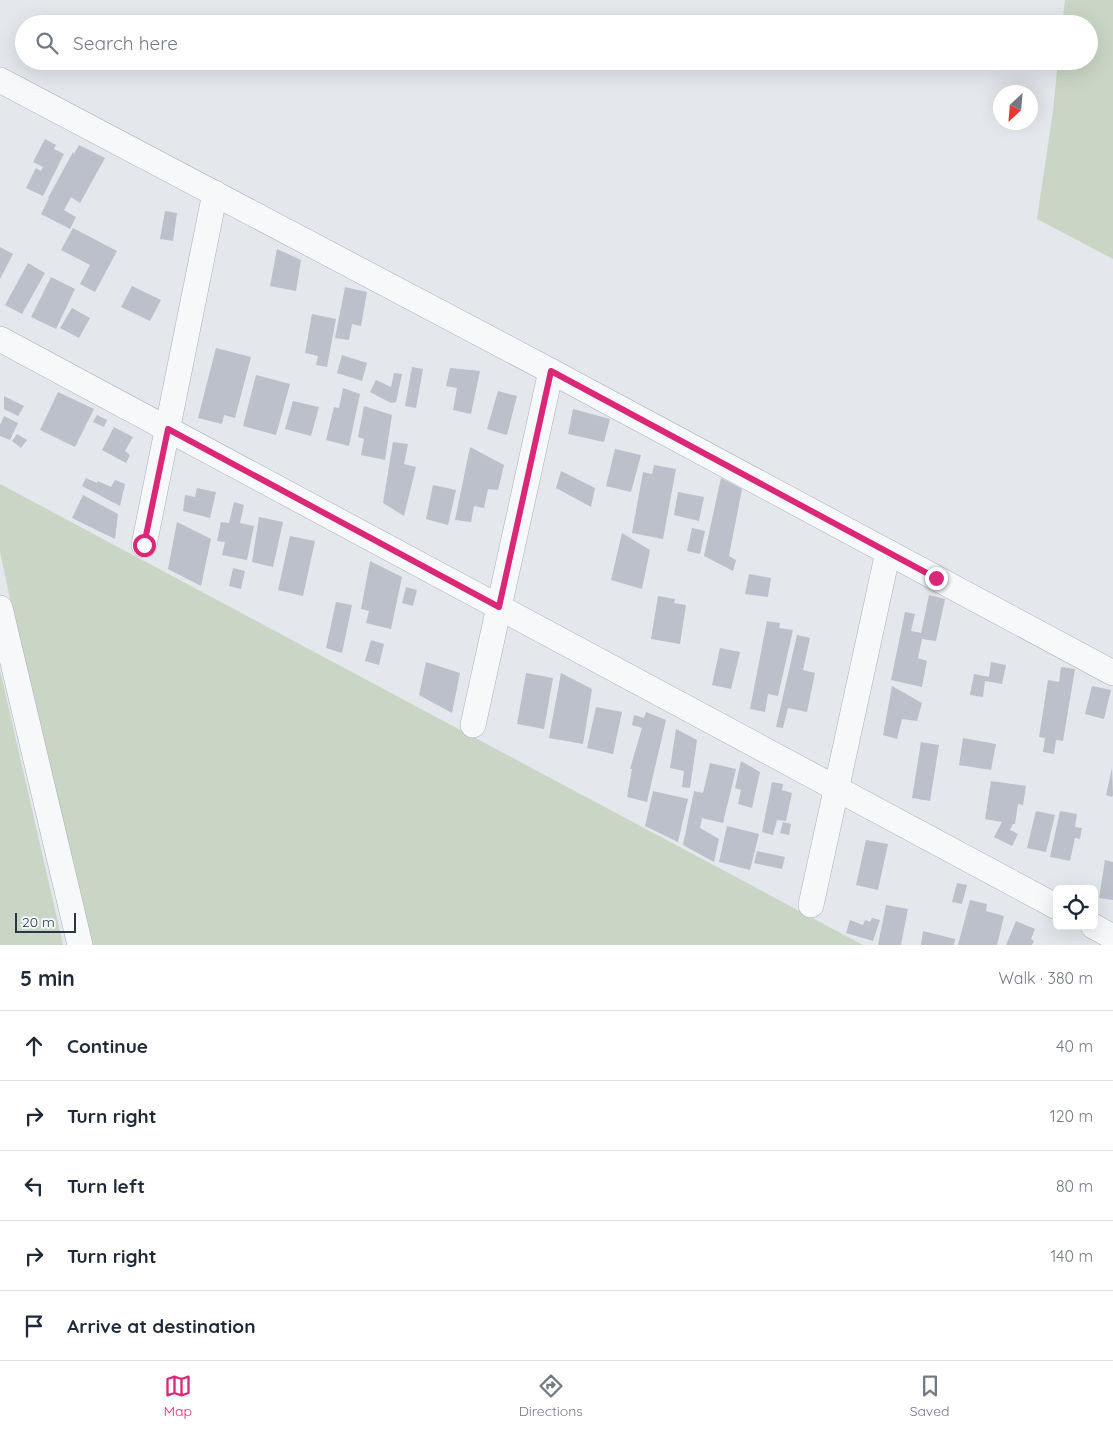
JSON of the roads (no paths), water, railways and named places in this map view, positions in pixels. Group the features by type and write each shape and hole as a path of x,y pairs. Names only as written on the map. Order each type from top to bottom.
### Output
{"street":[{"path":"0,80 551,371 1113,673"},
{"path":"144,545 215,193"},
{"path":"0,339 1053,905"},
{"path":"473,726 551,371"},
{"path":"811,906 888,552"},
{"path":"0,608 80,945"},
{"path":"1098,929 1113,937"}]}
